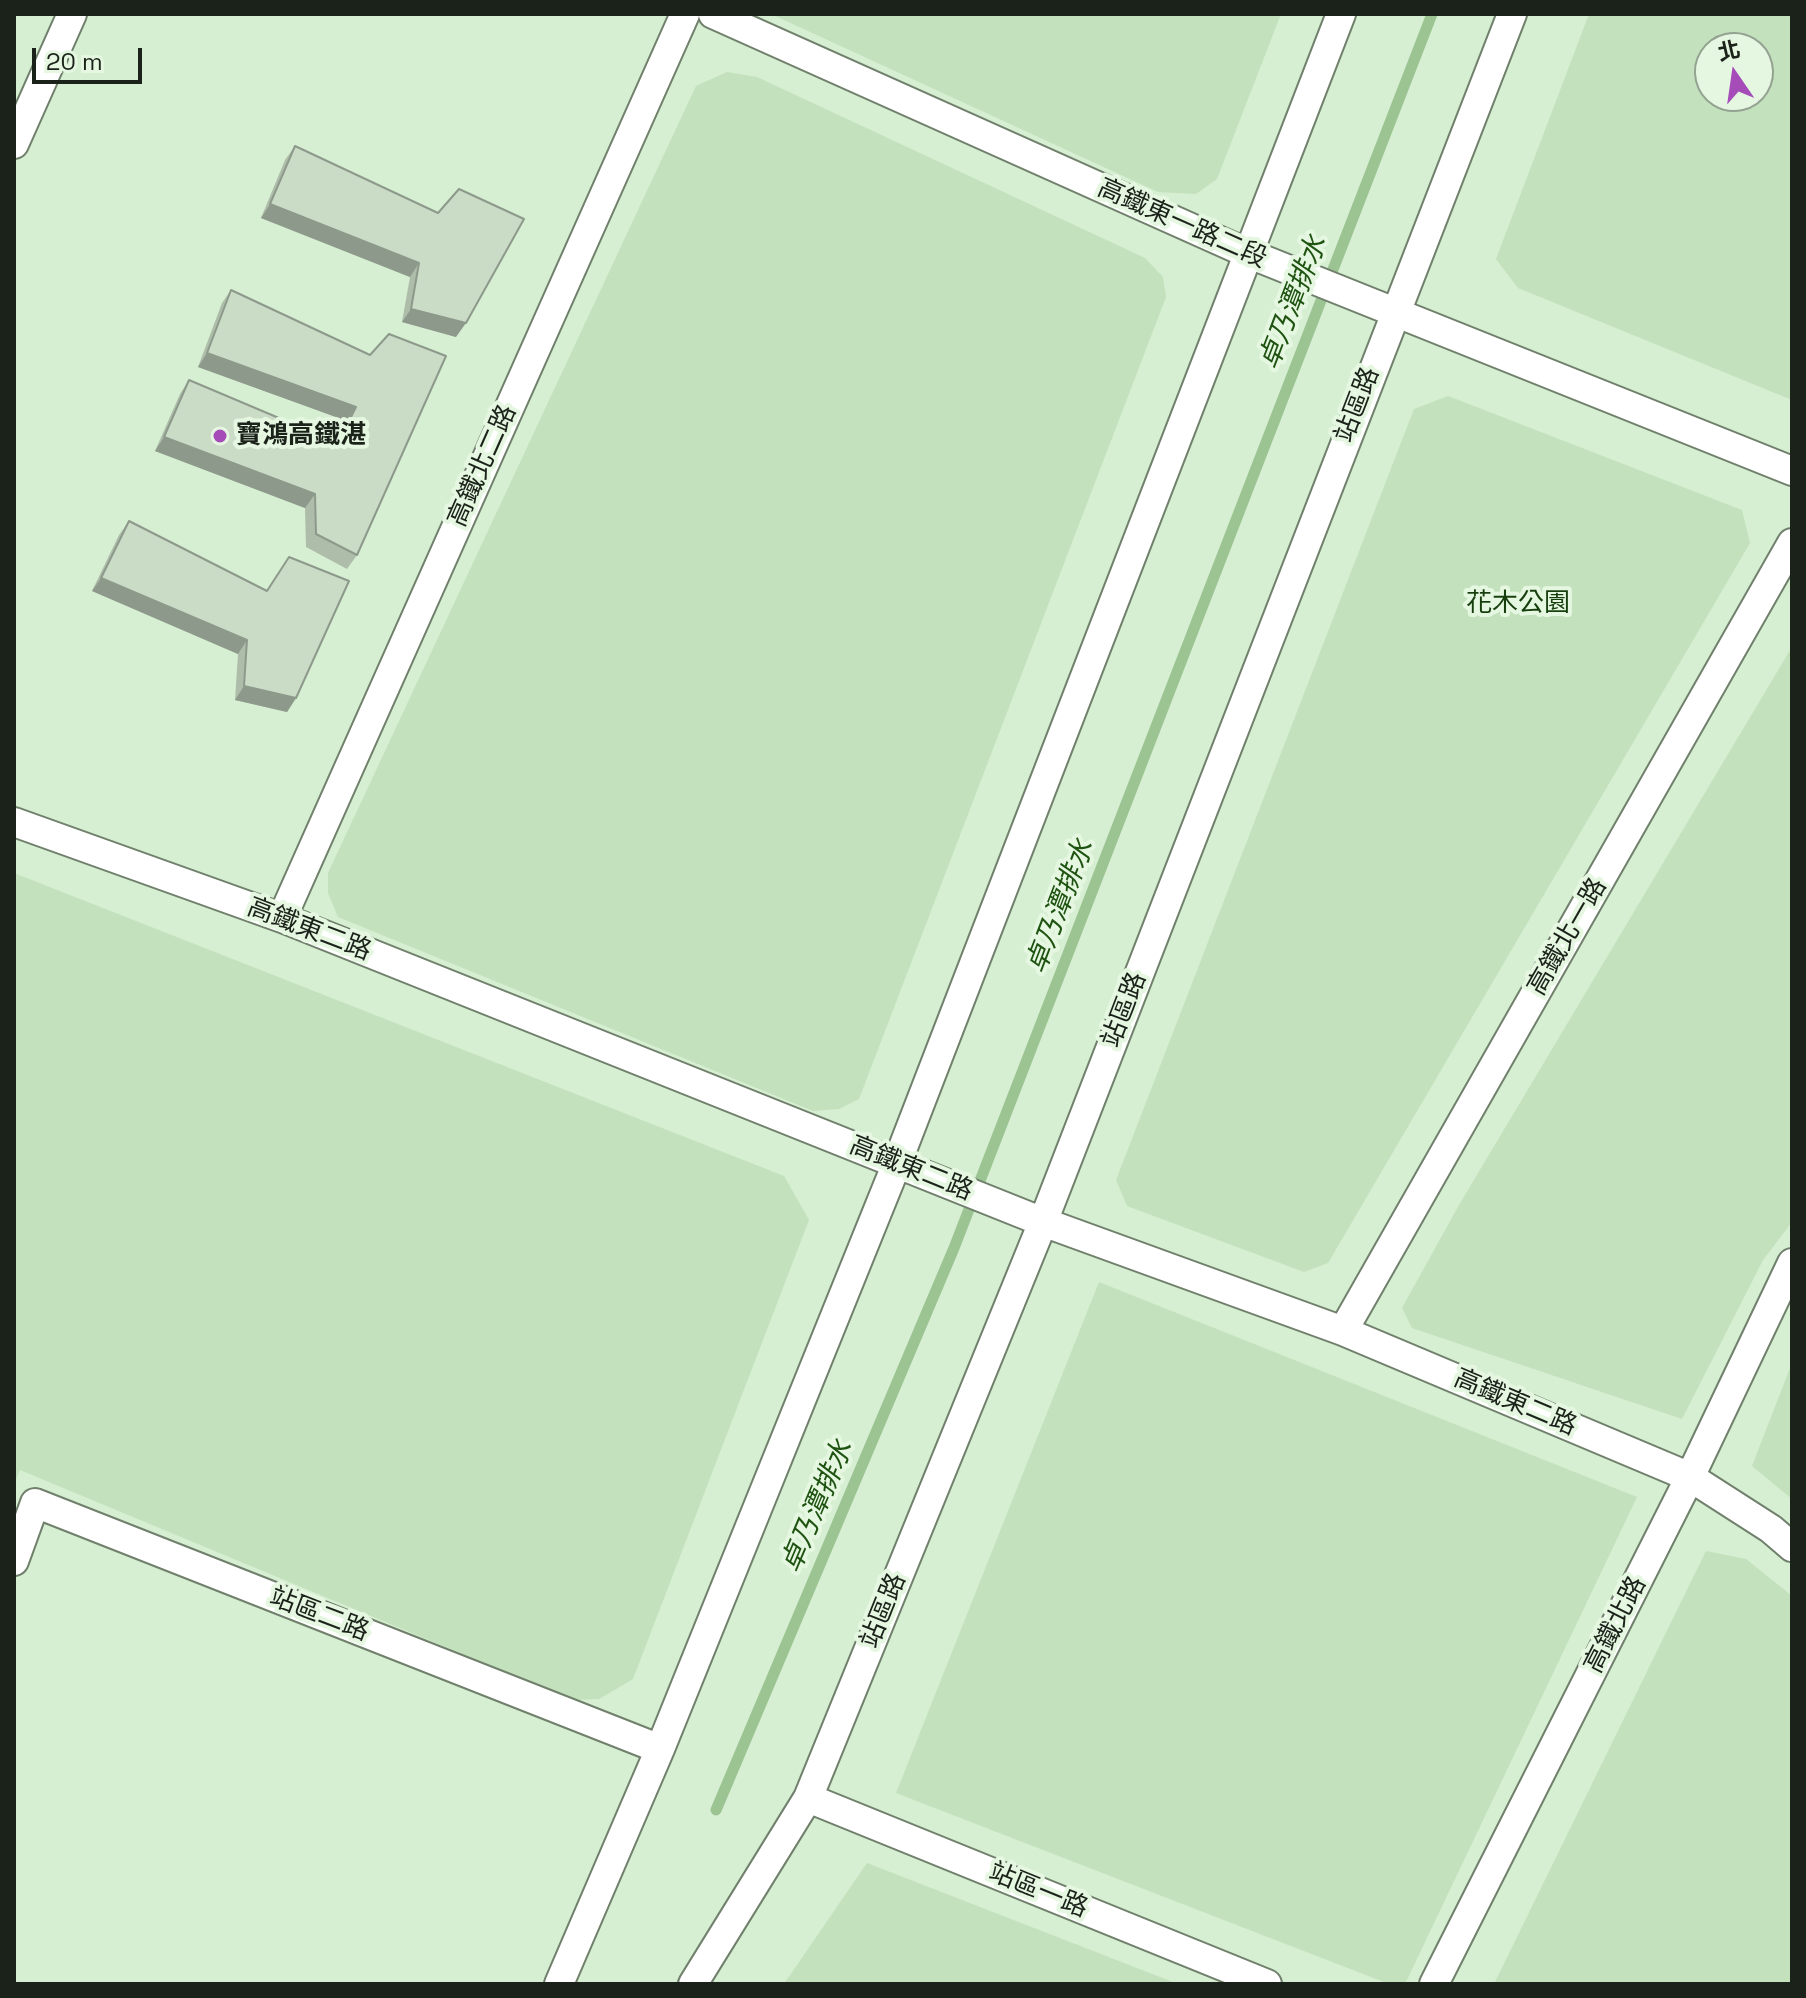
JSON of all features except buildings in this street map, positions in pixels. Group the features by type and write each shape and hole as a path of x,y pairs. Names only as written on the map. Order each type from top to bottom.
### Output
{"street":[{"path":"14,144 72,14"},
{"name":"高鐵北二路","path":"282,918 685,14"},
{"name":"高鐵東一路二段","path":"713,14 1247,253 1792,471"},
{"path":"559,1984 660,1749 897,1163 1341,14"},
{"name":"站區路","path":"693,1984 808,1798 1043,1222 1512,14"},
{"name":"高鐵北一路","path":"1343,1331 1792,543"},
{"name":"高鐵東二路","path":"14,822 282,918 1043,1222 1343,1331 1690,1477 1771,1529 1792,1547"},
{"name":"高鐵北路","path":"1434,1984 1690,1477 1792,1263"},
{"name":"站區二路","path":"14,1561 35,1503 660,1749"},
{"name":"站區一路","path":"808,1798 1267,1984"}],"shaded area":[{"path":"14,14 1792,14 1792,1984 14,1984"}],"green space":[{"path":"771,14 1281,14 1217,179 1196,194 1158,192"},
{"path":"1589,14 1792,14 1792,400 1518,288 1496,259"},
{"path":"727,72 757,77 1145,258 1163,277 1166,297 859,1099 839,1109 813,1111 338,917 328,893 328,873 696,86"},
{"name":"花木公園","path":"1448,396 1742,510 1750,543 1328,1263 1304,1272 1127,1206 1116,1180 1414,409"},
{"path":"1792,647 1792,1222 1763,1260 1682,1419 1412,1328 1402,1308 1459,1205"},
{"path":"14,873 784,1176 809,1220 633,1679 599,1699 573,1700 20,1470 14,1484"},
{"path":"1099,1282 1637,1497 1405,1984 1389,1984 896,1793"},
{"path":"1792,1363 1792,1499 1752,1466"},
{"path":"1706,1551 1746,1559 1792,1596 1792,1984 1494,1984"},
{"path":"867,1863 1178,1984 784,1984"}],"waterway":[{"name":"卓乃潭排水","path":"716,1810 954,1248 1432,14"}],"place":[{"name":"寶鴻高鐵湛","path":"220,436"}]}
